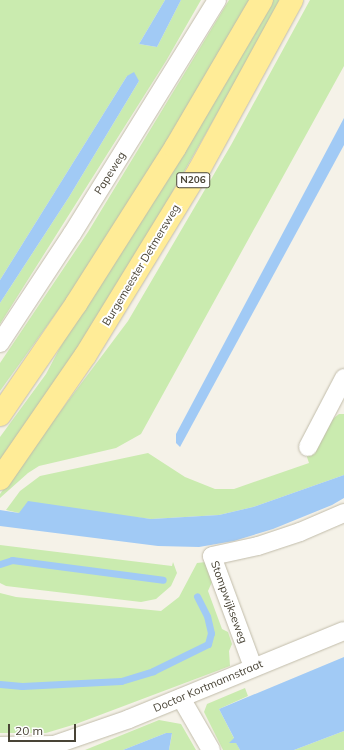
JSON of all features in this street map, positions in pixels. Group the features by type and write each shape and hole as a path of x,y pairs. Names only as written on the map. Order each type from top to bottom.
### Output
{"main road":[{"name":"N206","path":"0,415 76,304 171,154 262,0"},
{"name":"Burgemeester Detmersweg","path":"0,479 85,356 195,176 292,0"}],"street":[{"name":"Papeweg","path":"0,343 72,234 217,0"},
{"path":"308,447 344,378"},
{"name":"Stompwijkseweg","path":"253,667 212,556 286,537 344,512"},
{"name":"Doctor Kortmannstraat","path":"0,746 54,745 181,698 253,667 344,631"},
{"path":"181,698 211,750"}],"green space":[{"path":"0,0 165,0 139,44 157,47 181,0 201,0 166,61 0,324 0,303 69,197 139,81 127,76 0,280"},
{"path":"229,0 254,0 179,129 80,280 0,391 0,363 88,232"},
{"path":"272,0 282,0 104,312 0,469 0,437 46,374 72,325"},
{"path":"310,0 344,0 344,66 141,434 116,448 39,466 28,473 0,498 0,494 128,321 231,145"},
{"path":"339,414 344,414 344,475 253,507 219,515 151,519 106,514 19,513 6,510 20,491 40,476 148,453 185,477 215,489 234,489 309,463 306,454 334,418"},
{"path":"0,545 172,566 173,562 177,573 171,586 156,599 141,602 6,586 0,583"},
{"path":"206,562 212,582 208,591 222,629 228,632 232,644 229,651 230,666 76,724 46,733 0,733 0,593 16,597 161,611 179,597 197,563"},
{"path":"245,688 248,696 219,709 240,750 223,750 204,712 207,704"},
{"path":"159,720 181,724 196,750 169,750 172,734 166,733 123,750 85,750"},
{"path":"344,731 344,750 294,750"}],"water":[{"path":"165,0 181,0 157,47 139,44"},
{"path":"134,72 139,81 69,197 0,303 0,280 127,76"},
{"path":"344,118 344,145 180,447 176,443 176,434"},
{"path":"344,475 344,498 332,505 273,529 234,541 199,547 158,546 0,526 0,510 19,513 28,501 151,519 219,515 253,507"},
{"path":"344,657 344,731 294,750 240,750 236,743 229,743 234,738 219,709"},
{"path":"166,733 172,733 169,750 123,750"}],"waterway":[{"path":"0,564 12,560 163,580"},
{"path":"0,684 22,686 121,681 153,671 208,644 211,633 207,616 197,596"}]}
